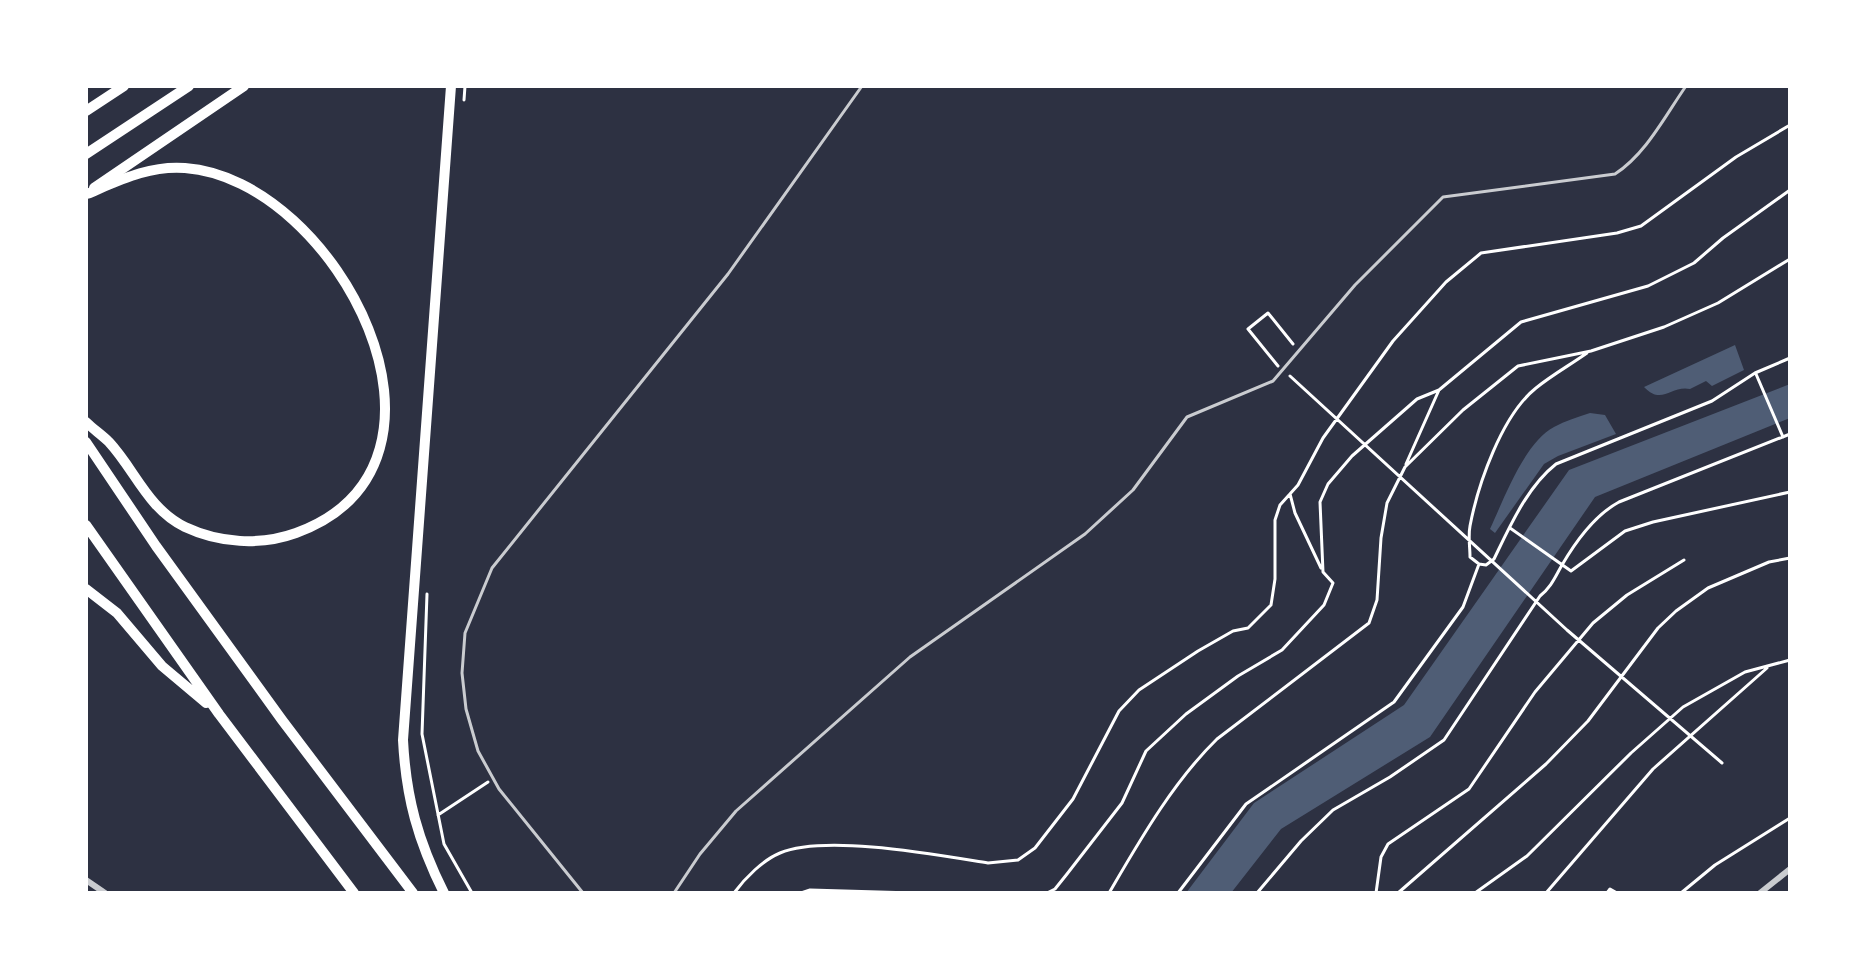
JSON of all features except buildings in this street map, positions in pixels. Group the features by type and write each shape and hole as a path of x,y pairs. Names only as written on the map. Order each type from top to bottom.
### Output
{"main road":[{"path":"86,111 124,86"},
{"path":"86,154 189,86"},
{"path":"86,194 244,86"},
{"path":"444,893 418,837 408,795 403,740 451,86"},
{"path":"86,194 136,174 184,168 220,174 267,197 298,223 342,279 374,345 387,402 386,425 380,448 361,486 335,510 306,529 280,539 259,541 233,541 206,536 182,525 162,511 110,443 86,422"},
{"path":"86,442 265,697 413,893"},
{"path":"86,525 219,714 354,893"},
{"path":"86,589 117,613 162,666 219,714"}],"street":[{"path":"1760,893 1790,869"},
{"path":"86,880 105,893"}],"lane":[{"path":"583,893 494,779 478,751 466,709 462,673 465,633 492,568 728,274 862,86"},
{"path":"674,893 700,854 736,811 910,657 1085,534 1133,490 1187,417 1273,381 1355,285 1443,197 1615,174 1627,166 1686,86"}],"path":[{"path":"462,113 465,86"},
{"path":"1047,893 1061,881 1122,803 1146,751 1186,714 1238,676 1282,650 1324,605 1333,583 1323,572 1295,513 1290,494 1323,438 1393,341 1446,282 1481,253 1617,233 1641,226 1736,157 1790,125"},
{"path":"1323,572 1320,502 1328,484 1352,456 1417,399 1439,390 1521,322 1648,286 1694,263 1790,190"},
{"path":"1405,467 1463,410 1518,366 1591,351 1664,327 1718,303 1790,259"},
{"path":"1300,352 1268,313 1248,329 1272,360 1567,630 1722,763"},
{"path":"1591,351 1534,389 1516,410 1501,437 1469,529 1470,557 1479,564 1486,565 1494,559 1528,496 1556,464 1712,401 1755,373 1790,358"},
{"path":"1755,373 1783,436"},
{"path":"1109,893 1200,755 1369,623 1377,600 1387,503 1439,390"},
{"path":"1257,893 1301,841 1333,810 1390,777 1444,740 1540,596 1553,586 1562,565 1603,511 1790,434"},
{"path":"734,893 767,861 781,853 801,849 841,845 988,863 1006,863 1025,857 1073,799 1109,726 1139,690 1233,631 1248,628 1271,605 1275,579 1275,520 1280,505 1298,485"},
{"path":"1510,528 1571,571 1625,531 1790,492"},
{"path":"1398,893 1546,764 1588,721 1658,628 1676,611 1708,588 1769,562 1790,558"},
{"path":"1376,893 1381,857 1388,844 1469,789 1535,692 1593,623 1627,595 1684,560"},
{"path":"1178,893 1246,804 1394,702 1463,607 1479,564"},
{"path":"427,592 422,734 444,844 472,893"},
{"path":"1478,893 1527,856 1631,753 1683,707 1745,672 1790,660"},
{"path":"1546,893 1653,769 1770,665"},
{"path":"438,815 494,779"},
{"path":"1681,893 1715,865 1790,818"},
{"path":"1607,893 1610,889 1617,893"},
{"path":"801,893 810,890 913,893"}],"water":[{"path":"1735,345 1744,370 1712,386 1706,381 1690,389 1661,395 1644,387"},
{"path":"1790,384 1790,418 1595,497 1430,737 1281,829 1231,893 1186,893 1254,803 1404,705 1569,470"},
{"path":"1590,413 1605,415 1616,434 1544,464 1495,533 1490,529 1533,445 1554,427"}]}
